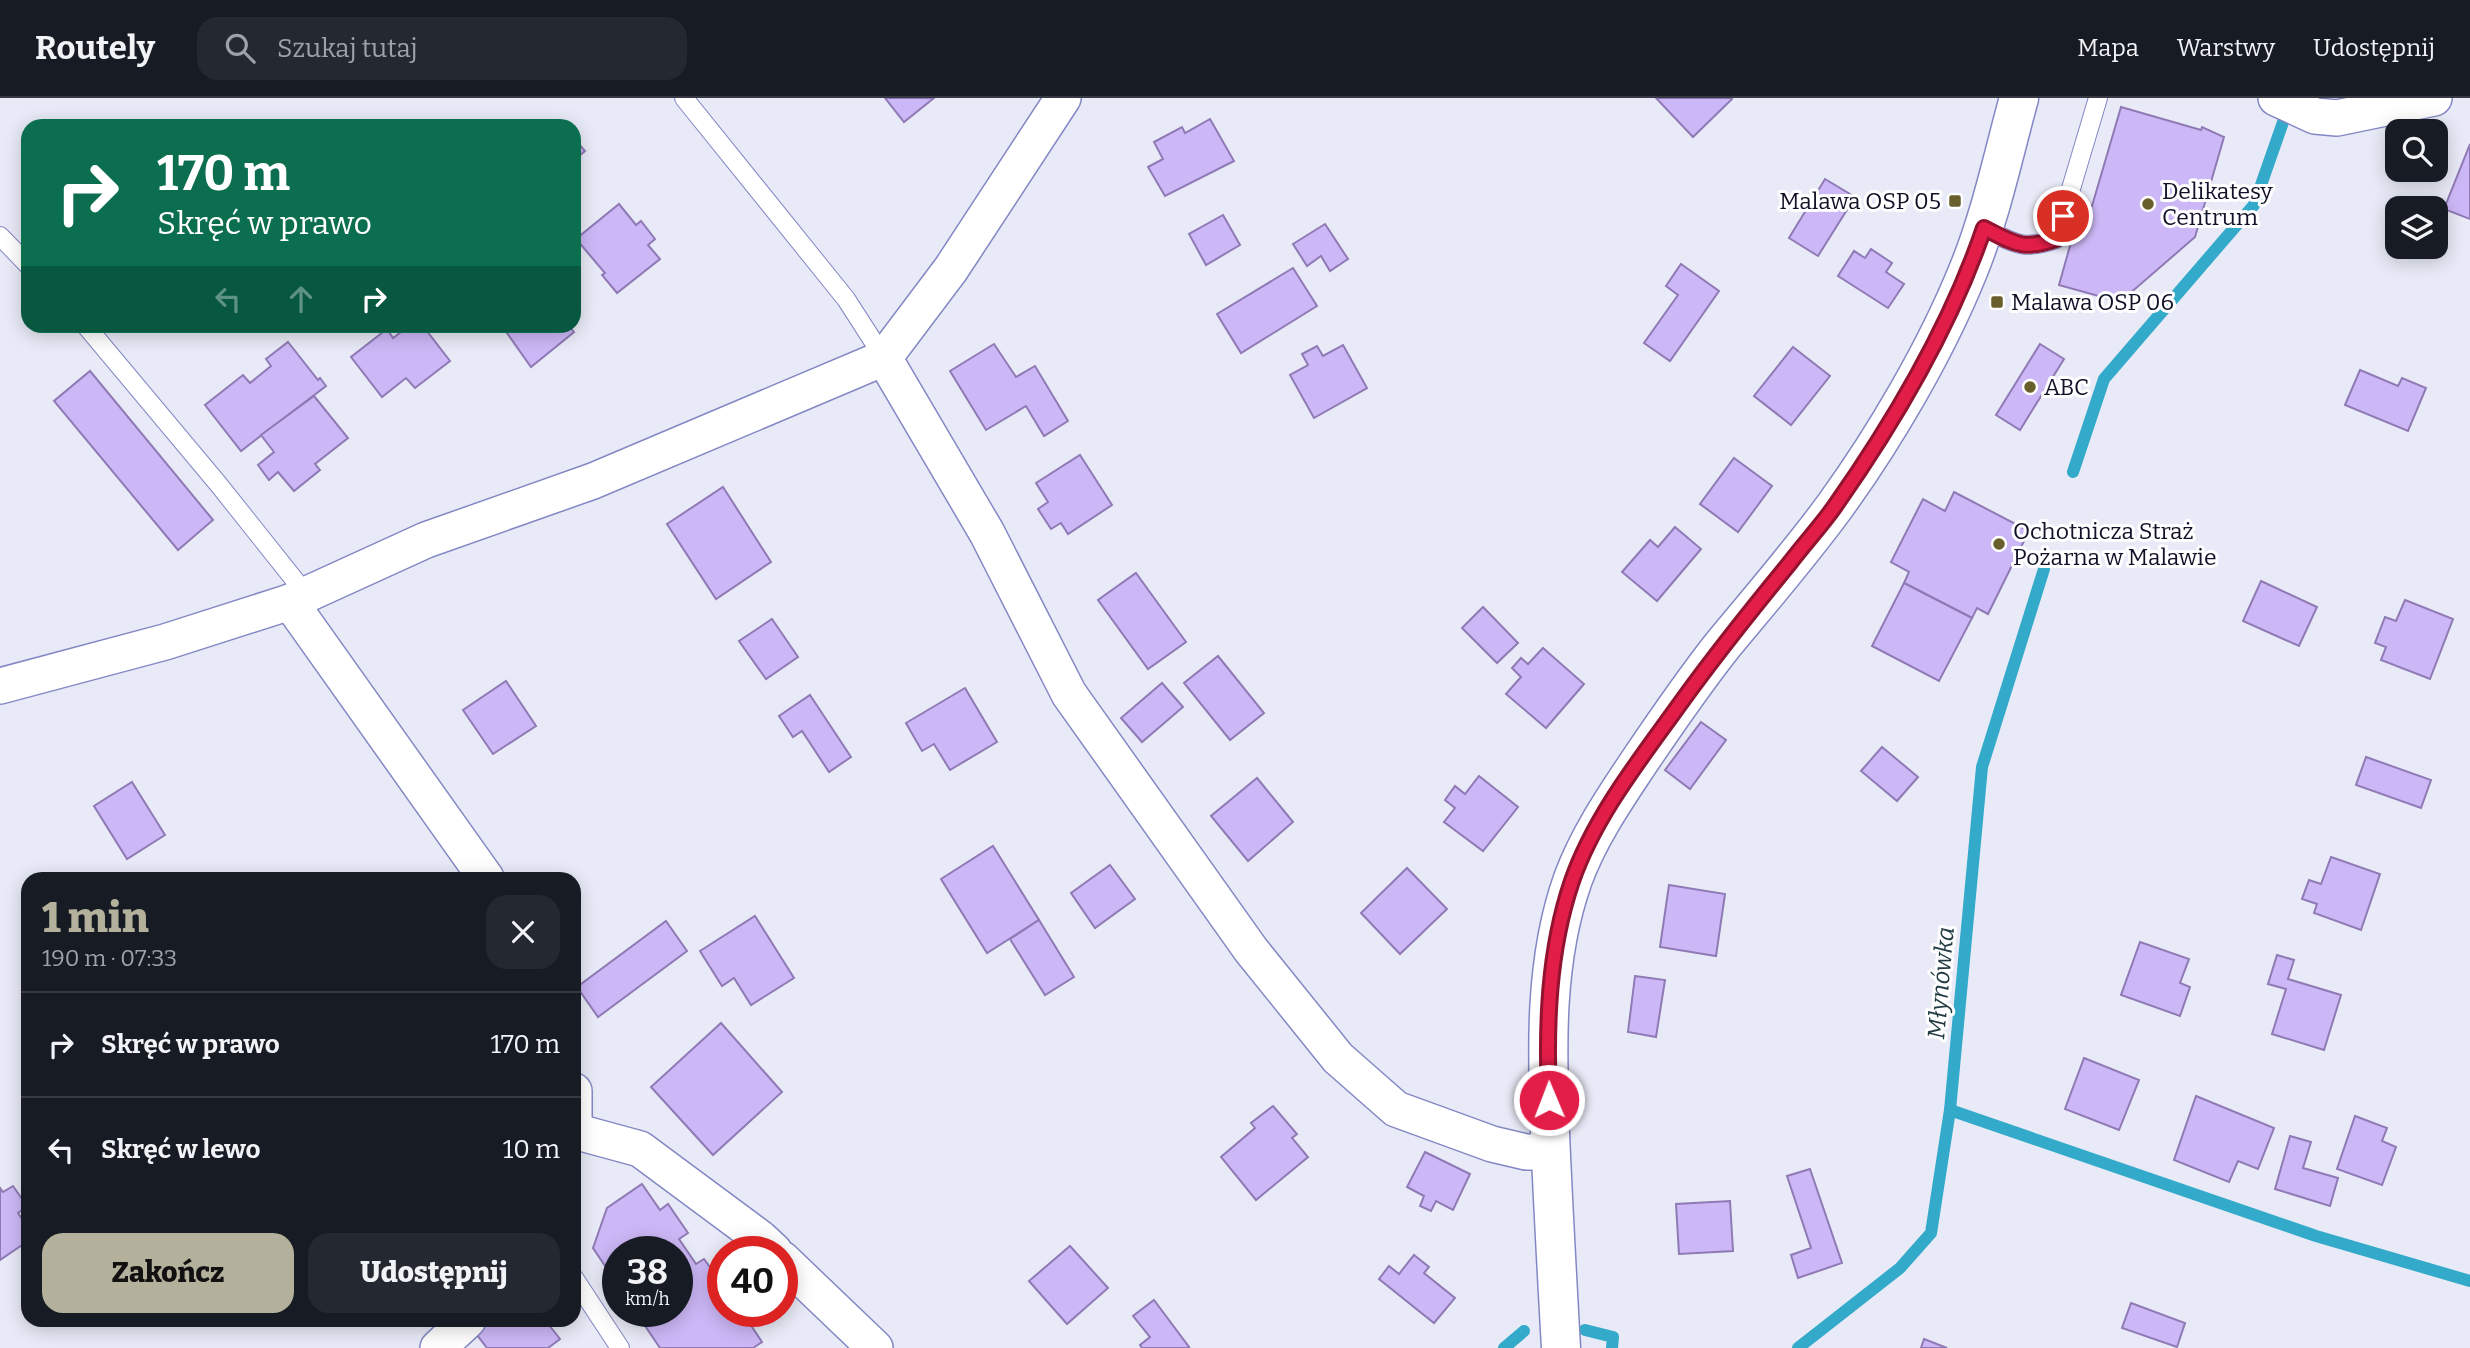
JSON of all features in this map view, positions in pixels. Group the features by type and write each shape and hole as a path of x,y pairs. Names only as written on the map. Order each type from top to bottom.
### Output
{"street":[{"path":"0,687 166,642 297,597 425,540 593,481 884,358 951,269 1063,98"},
{"path":"1561,1348 1548,1074 1550,992 1555,951 1572,881 1604,814 1664,727 1718,651 1834,508 1881,438 1968,272 1984,228 2020,98"},
{"path":"2276,98 2315,116 2337,118 2434,98"},
{"path":"884,358 987,533 1069,694 1251,950 1338,1058 1396,1109 1492,1144 1526,1152 1551,1152"},
{"path":"297,597 482,872"},
{"path":"581,1133 640,1149 757,1236"},
{"path":"798,1274 875,1348"},
{"path":"438,1348 460,1327"}],"lane":[{"path":"684,98 846,299 884,358"},
{"path":"1984,228 2020,246 2056,239 2098,98"},
{"path":"0,236 21,258"},
{"path":"92,333 219,485 297,597"},
{"path":"581,1289 620,1348"}],"building":[{"path":"885,98 934,98 904,122"},
{"path":"1656,98 1731,98 1732,99 1693,137"},
{"name":"Delikatesy Centrum","path":"2121,107 2201,130 2202,127 2224,137 2195,237 2120,302 2059,285 2082,203 2092,206"},
{"path":"1210,119 1234,161 1165,196 1148,167 1163,159 1154,142 1182,127 1185,133"},
{"path":"2470,144 2470,219 2448,211 2448,199"},
{"path":"1825,179 1855,197 1818,256 1789,238"},
{"path":"619,204 636,225 641,221 655,239 648,245 660,259 617,293 602,275 605,273 581,245 581,235"},
{"path":"1223,215 1240,245 1206,265 1189,234"},
{"path":"1325,224 1348,259 1330,271 1321,256 1307,266 1293,244"},
{"path":"1871,249 1892,263 1886,272 1904,284 1888,308 1838,276 1854,251 1865,258"},
{"path":"1681,264 1719,291 1670,361 1644,343 1678,295 1666,286"},
{"path":"1293,268 1317,306 1241,353 1217,314"},
{"path":"382,333 390,333 393,338 400,333 428,333 450,361 415,388 406,378 382,397 351,357"},
{"path":"507,333 573,333 531,367"},
{"path":"288,342 318,380 320,378 326,386 241,451 205,405 243,375 250,383 271,366 266,359"},
{"path":"994,344 1016,377 1035,366 1068,421 1044,436 1026,406 986,430 950,371"},
{"name":"ABC","path":"2040,344 2064,359 2020,430 1996,415"},
{"path":"1343,345 1367,388 1314,418 1290,375 1308,365 1302,354 1317,346 1323,356"},
{"path":"1793,347 1830,376 1791,425 1754,396"},
{"path":"2360,370 2398,386 2402,378 2426,388 2408,431 2345,405"},
{"path":"90,371 213,520 178,550 54,401"},
{"path":"314,396 348,438 315,464 320,470 294,491 278,472 269,480 258,465 274,452 261,435"},
{"path":"1080,455 1112,505 1068,534 1061,523 1051,529 1038,509 1048,502 1036,483"},
{"path":"1734,458 1772,486 1738,532 1700,504"},
{"path":"723,487 771,562 716,599 667,524"},
{"path":"1954,492 2029,531 1988,614 1977,608 1972,618 1904,583 1909,572 1891,562 1923,499 1945,511"},
{"path":"1675,527 1701,549 1657,601 1622,572 1650,540 1658,547"},
{"path":"1136,573 1186,642 1148,669 1098,600"},
{"path":"2261,581 2317,607 2299,646 2243,621"},
{"path":"1904,583 1972,618 1939,681 1872,646"},
{"path":"2405,600 2453,619 2430,679 2381,660 2386,647 2375,643 2385,617 2396,621"},
{"path":"1483,607 1518,643 1497,663 1462,628"},
{"path":"772,619 798,657 766,679 739,641"},
{"path":"1543,648 1584,684 1546,728 1506,694 1521,677 1512,668 1521,658 1528,664"},
{"path":"1218,656 1264,713 1230,740 1184,683"},
{"path":"506,681 536,726 493,754 463,710"},
{"path":"1162,683 1183,707 1142,742 1121,718"},
{"path":"965,688 997,742 950,770 934,744 922,751 906,723"},
{"path":"810,695 851,757 829,772 802,731 793,737 779,716"},
{"path":"1701,722 1726,740 1690,789 1665,770"},
{"path":"1882,747 1918,777 1897,801 1861,771"},
{"path":"2366,757 2431,780 2421,808 2356,785"},
{"path":"1479,776 1518,807 1483,851 1444,822 1455,808 1445,800 1455,786 1465,794"},
{"path":"1257,778 1293,822 1248,861 1211,816"},
{"path":"132,782 165,835 127,859 94,806"},
{"path":"993,846 1039,920 987,953 941,879"},
{"path":"2331,857 2380,874 2361,930 2314,913 2317,904 2302,899 2309,880 2321,884"},
{"path":"1110,865 1135,899 1095,928 1071,893"},
{"path":"1407,868 1447,909 1400,954 1361,913"},
{"path":"1669,885 1725,894 1716,956 1660,947"},
{"path":"755,916 794,978 751,1005 734,978 722,986 700,951"},
{"path":"1039,920 1074,977 1045,995 1010,939"},
{"path":"666,921 687,951 598,1017 581,993 581,984"},
{"path":"2140,942 2189,959 2180,983 2190,987 2180,1016 2121,995"},
{"path":"2277,955 2294,960 2288,979 2341,995 2324,1050 2272,1034 2286,989 2268,984"},
{"path":"1635,976 1665,980 1656,1037 1628,1032"},
{"path":"721,1023 782,1092 713,1155 651,1087"},
{"path":"2084,1058 2139,1080 2119,1130 2065,1109"},
{"path":"2196,1096 2274,1128 2258,1169 2238,1161 2229,1182 2174,1160"},
{"path":"1273,1106 1297,1134 1292,1138 1308,1157 1256,1200 1221,1157 1255,1128 1251,1123"},
{"path":"2355,1116 2387,1128 2382,1141 2396,1147 2382,1185 2337,1169"},
{"path":"2290,1136 2311,1142 2303,1168 2338,1178 2330,1206 2275,1189"},
{"path":"1425,1152 1470,1174 1453,1210 1436,1201 1431,1211 1420,1206 1424,1196 1407,1187"},
{"path":"1810,1169 1842,1263 1798,1278 1791,1255 1811,1248 1787,1176"},
{"path":"642,1184 660,1210 668,1204 688,1233 684,1236 602,1236 602,1261 593,1248 607,1208"},
{"path":"13,1186 21,1197 21,1211 18,1213 21,1218 21,1246 0,1260 0,1188 3,1192"},
{"path":"1730,1201 1733,1251 1679,1254 1676,1204"},
{"path":"1070,1246 1108,1288 1067,1324 1029,1281"},
{"path":"1414,1255 1429,1267 1424,1273 1455,1298 1434,1323 1379,1279 1389,1266 1399,1274"},
{"path":"704,1259 707,1263 707,1327 752,1327 762,1342 753,1348 660,1348 646,1327 693,1327 693,1260 696,1264"},
{"path":"1154,1300 1189,1347 1142,1348 1140,1345 1150,1337 1133,1316"},
{"path":"2131,1303 2185,1323 2177,1347 2122,1328"},
{"path":"479,1327 551,1327 560,1339 548,1348 487,1348 474,1331"},
{"path":"1924,1339 1947,1348 1921,1348"}],"waterway":[{"name":"Młynówka","path":"2073,472 2104,379 2254,205 2289,105"},
{"name":"Młynówka","path":"1798,1348 1900,1268 1931,1233 1950,1110 1982,767 2044,569"},
{"path":"1950,1110 2316,1236 2470,1281"},
{"name":"Młynówka","path":"1585,1330 1613,1337 1612,1348"},
{"name":"Młynówka","path":"1504,1348 1524,1331"}],"place":[{"name":"Malawa OSP 05","path":"1955,201"},
{"name":"Delikatesy Centrum","path":"2148,204"},
{"name":"Malawa OSP 06","path":"1997,302"},
{"name":"ABC","path":"2030,387"},
{"name":"Ochotnicza Straż Pożarna w Malawie","path":"1999,544"}],"route":[{"path":"1549,1100 1550,992 1559,930 1572,881 1604,814 1718,651 1834,508 1881,438 1946,318 1968,272 1984,228 2020,246 2041,244 2056,239 2063,216"}]}
